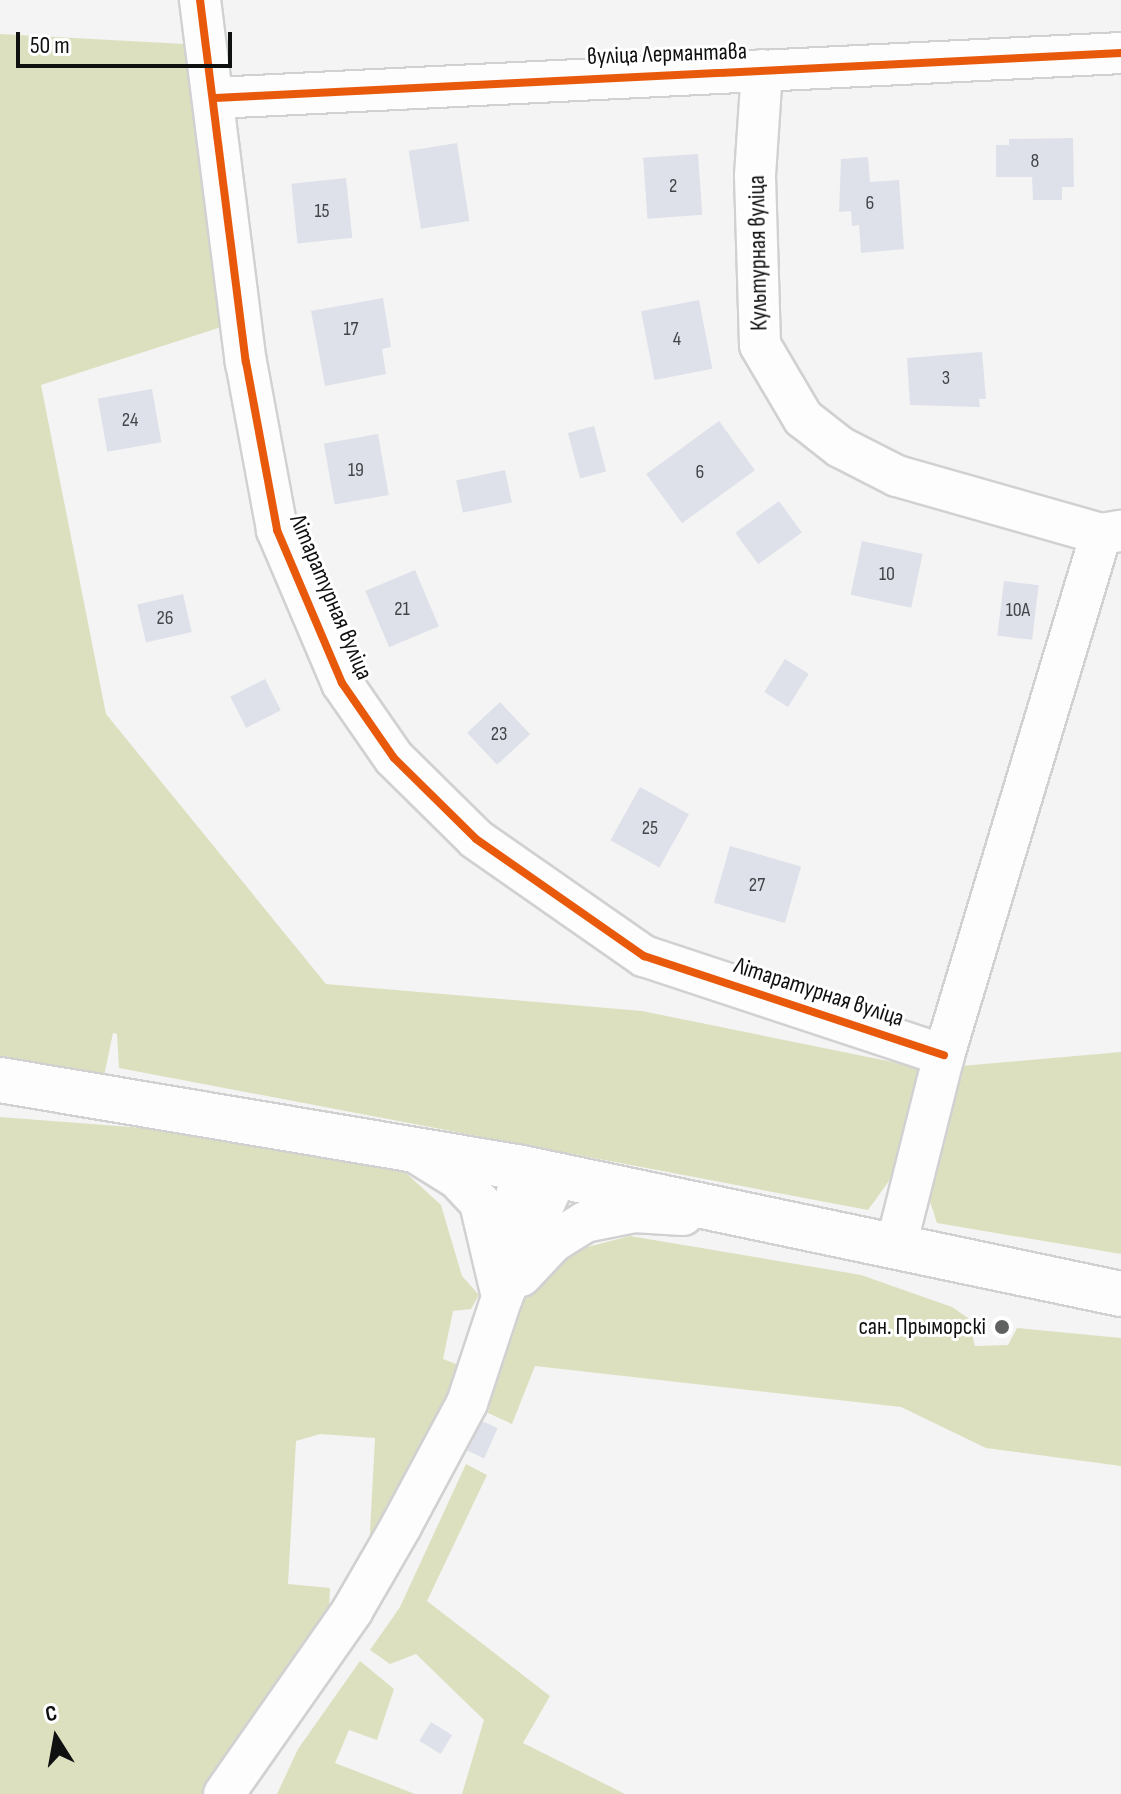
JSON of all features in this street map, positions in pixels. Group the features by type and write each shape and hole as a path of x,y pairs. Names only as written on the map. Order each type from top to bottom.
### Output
{"main road":[{"path":"0,1080 539,1172 1121,1294"}],"street":[{"name":"Літаратурная вуліца","path":"200,0 215,98 246,362 277,530 342,683 394,758 476,839 644,956 944,1055"},
{"name":"вуліца Лермантава","path":"215,98 1121,53"},
{"name":"Культурная вуліца","path":"762,70 755,176 760,345 803,418 840,447 897,476 1111,532"},
{"path":"896,1246 944,1055 1111,532"},
{"path":"411,1149 458,1179 480,1203 502,1297"},
{"path":"224,1794 352,1611 467,1403 502,1297 504,1252 539,1172"},
{"path":"502,1297 553,1242 585,1222 634,1212 775,1221"}],"green space":[{"path":"0,34 185,44 237,322 41,385 106,714 326,984 642,1011 927,1069 1121,1052 1121,1254 937,1223 921,1174 894,1174 868,1210 119,1068 117,1034 113,1033 104,1076 0,1060"},
{"path":"0,1117 196,1132 405,1172 441,1205 462,1276 479,1295 471,1309 453,1311 443,1359 456,1364 461,1377 369,1551 375,1438 320,1434 296,1441 288,1584 330,1588 329,1612 211,1794 0,1794"},
{"path":"630,1236 861,1275 952,1307 968,1318 975,1346 1008,1345 1017,1328 1121,1338 1121,1466 986,1448 901,1407 535,1366 512,1424 488,1413 515,1290 568,1252"},
{"path":"466,1464 487,1475 427,1601 550,1696 523,1743 625,1794 462,1794 484,1720 416,1654 390,1664 370,1650 400,1607"},
{"path":"360,1661 394,1689 377,1740 349,1730 335,1763 415,1794 277,1794 298,1749"}],"building":[{"path":"1073,138 1074,187 1062,187 1062,200 1033,200 1032,177 996,177 996,145 1009,145 1009,139"},
{"path":"457,143 469,221 421,229 409,151"},
{"path":"698,154 702,215 647,219 643,158"},
{"path":"868,157 870,182 899,180 904,249 861,253 859,225 852,226 851,211 839,212 841,159"},
{"path":"346,178 352,238 298,243 291,184"},
{"path":"383,298 391,347 382,349 386,374 325,386 311,311"},
{"path":"699,300 712,369 654,380 641,311"},
{"path":"982,352 986,399 979,399 980,407 910,405 907,358"},
{"path":"152,389 161,442 107,452 98,399"},
{"path":"719,421 755,470 682,523 646,474"},
{"path":"594,426 606,471 580,478 568,433"},
{"path":"378,434 389,495 335,505 324,444"},
{"path":"505,470 512,502 463,513 456,480"},
{"path":"779,501 802,533 758,564 735,533"},
{"path":"862,541 923,554 911,608 851,595"},
{"path":"415,570 439,626 389,647 365,591"},
{"path":"1004,581 1039,585 1032,640 997,636"},
{"path":"183,594 192,632 146,643 137,605"},
{"path":"785,659 809,674 788,707 764,692"},
{"path":"265,679 281,710 246,728 230,697"},
{"path":"500,702 530,734 497,765 467,733"},
{"path":"640,787 689,814 659,868 610,840"},
{"path":"730,846 801,866 785,923 714,903"},
{"path":"473,1417 498,1428 484,1458 460,1447"},
{"path":"431,1722 452,1735 441,1754 419,1741"}],"cycle path":[{"path":"200,0 246,362 277,530 342,683 394,758 476,839 644,956 944,1055"},
{"path":"215,98 1121,53"}],"place":[{"name":"сан. Прыморскі","path":"1002,1327"}]}
